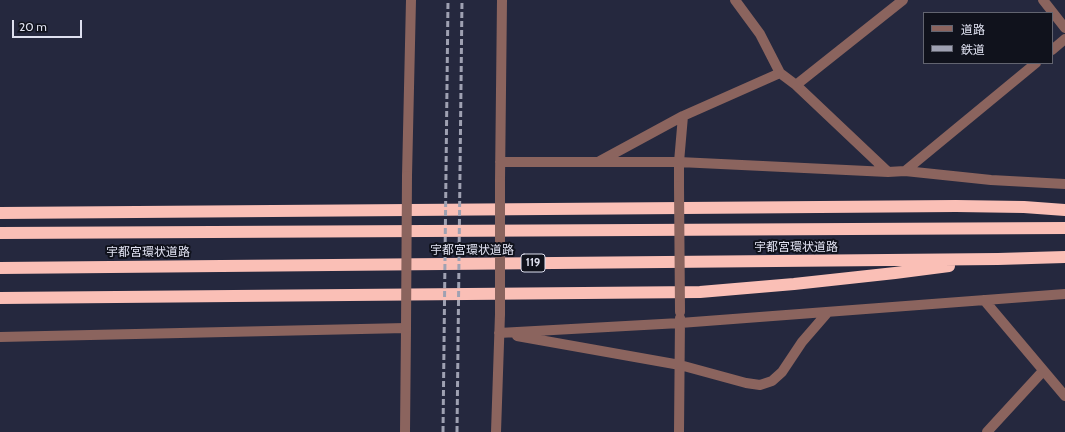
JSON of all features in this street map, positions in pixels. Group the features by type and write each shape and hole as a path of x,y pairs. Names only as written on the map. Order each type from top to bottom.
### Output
{"highway":[{"path":"0,213 956,206 1024,207 1065,210"},
{"name":"宇都宮環状道路","path":"0,233 1065,228"},
{"name":"宇都宮環状道路","path":"0,268 998,259 1065,257"},
{"path":"0,298 700,292 895,273 998,259"}],"street":[{"path":"405,432 407,176 411,0"},
{"path":"496,432 500,333 502,0"},
{"path":"735,0 760,34 780,73 796,85 888,172"},
{"path":"796,85 903,0"},
{"path":"1043,0 1052,12"},
{"path":"1053,13 1065,28"},
{"path":"1053,49 1065,39"},
{"path":"904,171 1035,64"},
{"path":"598,162 683,116 780,73"},
{"path":"679,432 679,162 683,116"},
{"path":"500,162 679,162 888,172 904,171 991,180 1065,184"},
{"path":"500,333 680,323 1065,294"},
{"path":"984,300 1065,396"},
{"path":"500,333 680,365 746,383 760,384 772,381 782,372 802,342 828,312"},
{"path":"0,337 406,328"},
{"path":"988,432 1043,371"}],"railway":[{"path":"443,432 448,0"},
{"path":"457,432 462,0"}]}
